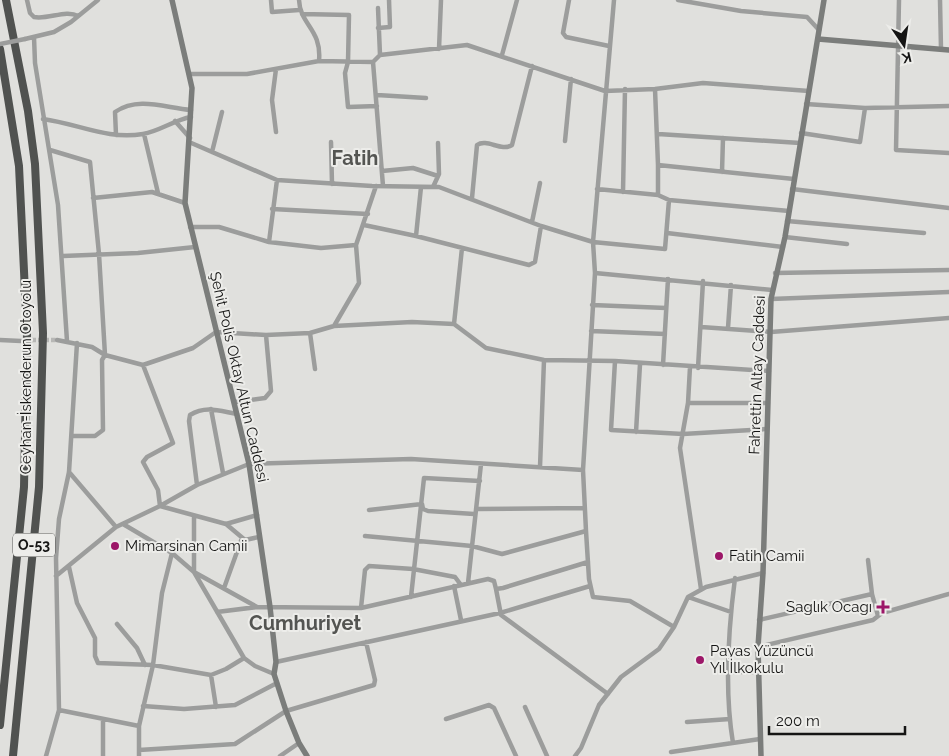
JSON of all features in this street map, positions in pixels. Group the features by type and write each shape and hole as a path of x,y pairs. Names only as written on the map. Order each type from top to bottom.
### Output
{"highway":[{"name":"Ceyhan-İskenderun Otoyolu","path":"6,0 28,111 35,164 43,333 39,487 13,756"},
{"name":"Ceyhan-İskenderun Otoyolu","path":"0,50 19,166 28,334 24,487 0,726"}],"street":[{"path":"27,0 30,13 34,17 50,18 70,13 78,16"},
{"path":"0,44 54,32 98,0"},
{"name":"Şehit Polis Oktay Altun Caddesi","path":"172,0 192,88 190,140 184,203 249,464 270,606 276,662 274,674 286,711 299,743 307,756"},
{"path":"270,0 272,12 349,15 348,62 345,73 348,107 378,106"},
{"path":"299,0 301,12 317,35 320,48 319,61"},
{"path":"378,28 390,27 389,0"},
{"path":"439,49 441,0"},
{"path":"502,55 518,0"},
{"path":"569,0 563,33 566,36 609,46"},
{"path":"614,0 593,242 595,273 583,470 590,586 593,597 597,599 630,601 674,627"},
{"path":"678,0 741,11 807,18 819,30"},
{"name":"Fahrettin Altay Caddesi","path":"761,756 758,647 763,573 771,299 775,273 785,238 824,0"},
{"path":"899,0 896,150 949,153"},
{"path":"940,0 941,49"},
{"path":"378,8 380,55"},
{"path":"34,37 35,63 43,119 50,150 63,256 67,341"},
{"path":"818,39 949,50"},
{"path":"189,74 238,75 319,61 373,62 380,55 467,45 605,90 655,90 702,83 808,91"},
{"path":"373,62 383,186"},
{"path":"472,198 476,145 484,143 504,147 512,145 532,66"},
{"path":"276,69 272,100 276,132"},
{"path":"565,141 571,79"},
{"path":"623,192 625,89"},
{"path":"655,90 658,134 658,195"},
{"path":"377,95 426,98"},
{"path":"116,135 115,112 124,106 154,104 191,113"},
{"path":"806,104 865,108 949,106"},
{"path":"802,133 860,142 865,108"},
{"path":"212,152 222,112"},
{"path":"43,119 66,122 108,136 144,134 191,113"},
{"path":"175,121 190,140 212,152 277,180 376,186 439,187 472,198 541,226 593,242 664,250 666,248 669,200"},
{"path":"144,134 158,193"},
{"path":"658,134 800,143"},
{"path":"722,172 723,138"},
{"path":"331,142 332,184"},
{"path":"432,187 438,176 438,143"},
{"path":"50,150 90,162 99,254 105,355 102,360 103,430 95,436 72,436"},
{"path":"658,165 794,179"},
{"path":"382,171 413,168 438,176"},
{"path":"269,242 277,180"},
{"path":"532,222 540,183"},
{"path":"334,326 359,283 356,245 376,186"},
{"path":"416,236 421,186"},
{"path":"597,189 658,195 669,200 789,211"},
{"path":"792,189 949,208"},
{"path":"93,198 158,193 184,203"},
{"path":"272,209 368,214"},
{"path":"787,221 924,233"},
{"path":"364,225 532,264 541,226"},
{"path":"190,227 219,227 269,242 321,248 356,245"},
{"path":"667,233 783,247"},
{"path":"785,238 847,244"},
{"path":"63,256 138,253 195,247"},
{"path":"454,324 462,248"},
{"path":"775,273 949,270"},
{"path":"595,273 668,278 772,290"},
{"path":"663,365 668,278"},
{"path":"698,368 702,327 703,282"},
{"path":"728,328 731,285"},
{"path":"771,299 949,292"},
{"path":"592,305 666,308"},
{"path":"702,327 771,332 949,318"},
{"path":"57,340 92,347 105,355 143,365 186,351 216,332 266,335 310,333 334,326 412,322 454,324 486,348 544,360 615,361 698,368 769,371"},
{"path":"591,331 665,334"},
{"path":"310,333 315,369"},
{"path":"235,402 265,398 271,391 266,335"},
{"path":"0,340 21,341"},
{"path":"46,756 59,710 57,534 69,472 76,343"},
{"path":"540,467 544,360"},
{"path":"615,361 611,430 683,434 767,429"},
{"path":"636,432 640,364"},
{"path":"143,365 173,443 147,457 143,462 158,490 160,506"},
{"path":"690,367 688,402 680,448 701,589"},
{"path":"688,402 768,403"},
{"path":"197,485 189,421 190,415 200,409 237,414"},
{"path":"211,409 223,473"},
{"path":"56,576 116,528 197,485 249,464 411,459 583,470"},
{"path":"468,583 474,514 477,509 482,464"},
{"path":"69,472 116,528"},
{"path":"411,597 424,478 480,481"},
{"path":"369,510 422,504"},
{"path":"422,504 423,509 428,511 474,514"},
{"path":"160,506 194,517 226,524 257,515"},
{"path":"477,509 585,508"},
{"path":"194,517 194,572 244,658 255,666 274,674"},
{"path":"123,524 172,553 194,572 257,607"},
{"path":"226,524 245,540 259,537"},
{"path":"365,536 472,546 502,554 586,531"},
{"path":"224,588 242,538"},
{"path":"172,553 162,593 153,665 142,706 139,726 139,753 236,744 286,711 374,685 375,680 366,642"},
{"path":"868,560 872,594 878,616"},
{"path":"496,589 588,562"},
{"path":"69,567 77,603 95,638 95,656 98,663 145,664 211,675 244,658"},
{"path":"361,608 367,567 413,570 455,577 461,585"},
{"path":"575,756 581,748 599,705 621,677 659,649 674,627 688,597 701,589 735,578 763,573"},
{"path":"733,743 730,719 728,639 735,578"},
{"path":"217,612 270,606 361,608 492,579 496,589 500,613 608,694"},
{"path":"454,586 461,620"},
{"path":"276,662 500,613 590,586"},
{"path":"760,620 872,594"},
{"path":"758,647 873,620 878,616 949,594"},
{"path":"688,597 731,612"},
{"path":"117,624 137,648 145,664"},
{"path":"729,672 760,672"},
{"path":"211,675 216,707"},
{"path":"142,706 184,709 235,705 277,683"},
{"path":"446,719 489,705 494,708 516,756"},
{"path":"525,707 548,756"},
{"path":"59,710 139,726"},
{"path":"687,722 730,719"},
{"path":"102,756 103,720"},
{"path":"671,752 760,739"},
{"path":"280,756 299,743"}],"tunnel":[{"path":"25,340 57,340"}],"place":[{"name":"Mimarsinan Camii","path":"115,546"},
{"name":"Fatih Camii","path":"719,556"},
{"name":"Saglık Ocagı","path":"883,607"},
{"name":"Payas Yüzüncü Yıl İlkokulu","path":"700,660"}],"district":[{"name":"Fatih","path":"355,158"},
{"name":"Cumhuriyet","path":"305,623"}]}
